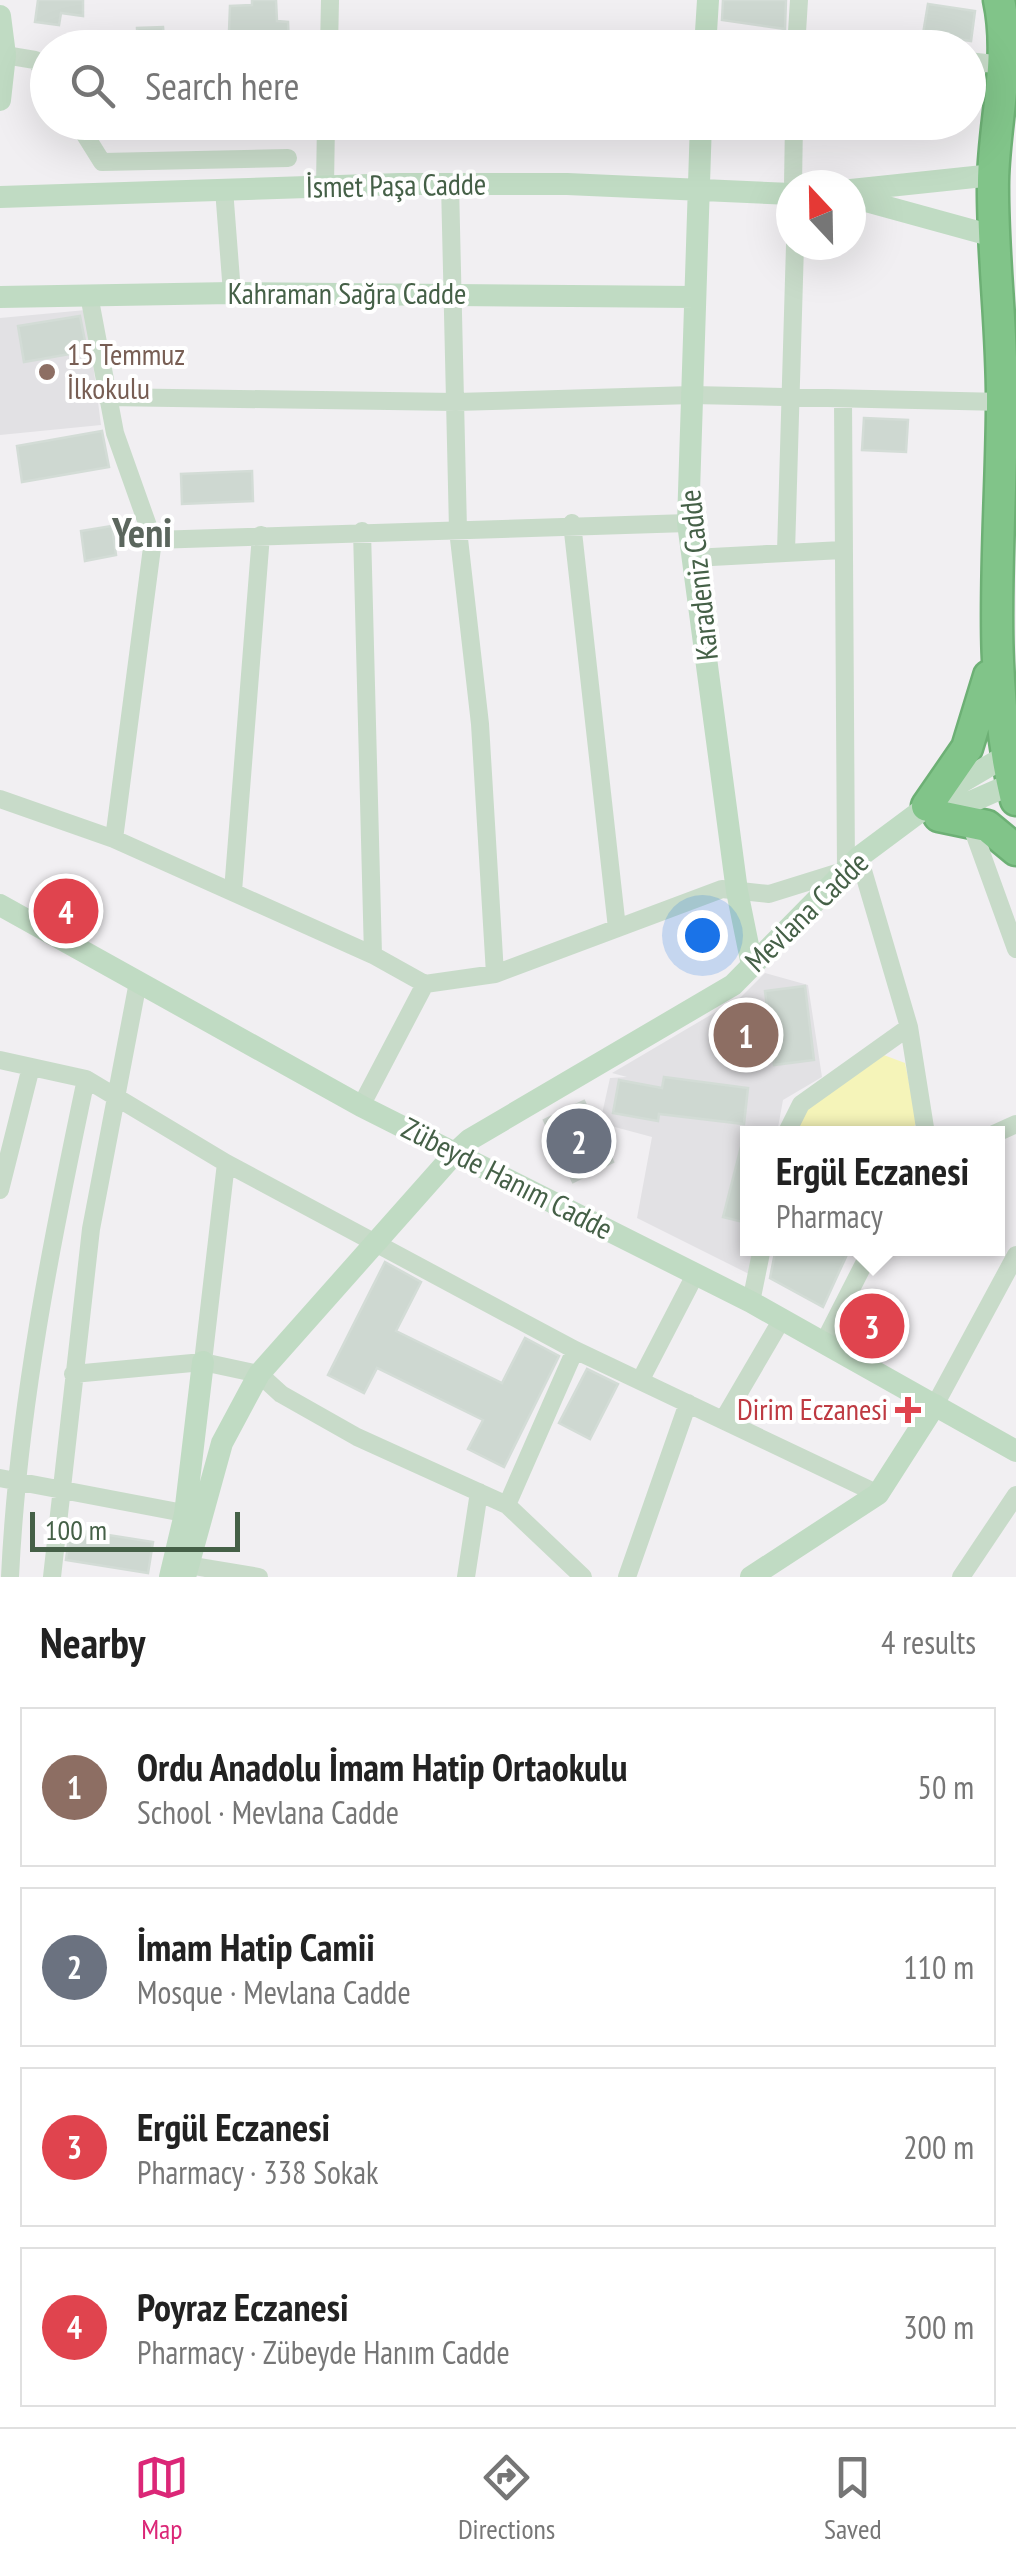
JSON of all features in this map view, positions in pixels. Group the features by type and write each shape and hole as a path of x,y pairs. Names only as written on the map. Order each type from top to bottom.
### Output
{"highway":[{"path":"999,0 1002,65 993,175 1002,402 996,649 1015,789"},
{"path":"996,649 945,813 987,826 1016,850"}],"street":[{"path":"329,30 330,0"},
{"path":"706,30 708,0"},
{"path":"797,30 799,0"},
{"path":"0,16 5,55 0,100"},
{"path":"5,55 30,59"},
{"path":"986,63 1002,65"},
{"path":"88,140 102,162 288,158"},
{"path":"324,186 325,140"},
{"name":"Karadeniz Cadde","path":"700,140 688,522 737,891 752,965"},
{"path":"793,170 794,140"},
{"path":"866,192 993,175"},
{"path":"450,184 458,530 480,724 495,974"},
{"name":"İsmet Paşa Cadde","path":"0,197 450,184 567,184 776,194"},
{"path":"224,190 232,292"},
{"path":"866,198 993,236"},
{"path":"786,552 795,260"},
{"name":"Kahraman Sağra Cadde","path":"0,298 232,292 695,296"},
{"path":"89,296 106,396 153,540 114,839"},
{"path":"106,396 456,402 692,395 1002,402"},
{"path":"844,400 842,550 852,863 909,1027 925,1126"},
{"path":"153,540 688,522"},
{"path":"572,523 617,928"},
{"path":"362,531 373,955"},
{"path":"233,891 261,535"},
{"path":"693,558 842,550"},
{"name":"Mevlana Cadde","path":"945,813 1011,752"},
{"name":"Mevlana Cadde","path":"194,1515 222,1443 259,1374 469,1140 733,985 852,863 904,827 1015,789"},
{"path":"0,799 114,839 373,955 425,984 495,974 722,889 769,894 852,863"},
{"path":"945,813 1016,949"},
{"name":"Zübeyde Hanım Cadde","path":"0,905 361,1106 751,1302 1016,1451"},
{"path":"52,1577 92,1229 138,982"},
{"path":"361,1106 425,984"},
{"path":"790,1126 801,1104 909,1027"},
{"path":"0,1060 86,1079 226,1163 380,1242 574,1350 878,1494"},
{"path":"0,1190 31,1067"},
{"path":"10,1577 7,1480 86,1079"},
{"path":"226,1163 203,1362 194,1515 181,1573 259,1577"},
{"path":"751,1577 878,1494 935,1405 1016,1255"},
{"path":"751,1302 760,1256"},
{"path":"824,1342 868,1256"},
{"path":"640,1381 696,1275"},
{"path":"723,1420 782,1319"},
{"path":"507,1505 574,1350"},
{"path":"73,1374 203,1362 259,1374 281,1394 357,1437 507,1505 583,1577"},
{"path":"627,1577 688,1403"},
{"path":"7,1480 194,1515"},
{"path":"466,1577 479,1492"},
{"path":"962,1577 1016,1495"}],"shaded area":[{"name":"15 Temmuz İlkokulu","path":"86,310 101,425 0,435 0,318"},
{"path":"765,973 808,985 822,1077 783,1100 778,1126 740,1126 740,1256 753,1256 749,1274 637,1218 652,1137 600,1123 610,1078 627,1077 612,1073 741,997"}],"green space":[{"path":"881,1054 905,1063 917,1121 914,1126 798,1126 803,1109"}],"building":[{"path":"38,0 83,0 83,16 61,13 59,25 35,22"},
{"path":"252,0 276,0 277,21 288,22 288,30 229,30 230,6 252,5"},
{"path":"723,0 786,0 785,29 722,20"},
{"path":"928,4 975,11 972,30 924,30"},
{"path":"163,27 163,30 137,30"},
{"path":"80,316 87,351 24,362 18,326"},
{"path":"864,418 908,420 906,452 862,450"},
{"path":"102,431 109,467 22,482 17,446"},
{"path":"252,471 253,501 182,504 181,474"},
{"path":"112,526 116,555 85,561 81,531"},
{"path":"805,986 814,1060 774,1065 765,991"},
{"path":"664,1077 748,1088 744,1124 659,1114 658,1121 613,1113 619,1080 662,1088"},
{"path":"584,1101 613,1162 573,1182 544,1120"},
{"path":"740,1151 740,1221 723,1217"},
{"path":"774,1256 846,1256 823,1307 770,1278"},
{"path":"385,1262 421,1282 396,1331 502,1383 525,1338 559,1356 504,1467 468,1449 483,1420 377,1368 364,1393 328,1375"},
{"path":"587,1369 618,1384 590,1439 559,1423"},
{"path":"70,1529 153,1542 148,1573 66,1560"}],"place":[{"name":"15 Temmuz İlkokulu","path":"47,372"},
{"name":"Poyraz Eczanesi","path":"66,911"},
{"name":"Ordu Anadolu İmam Hatip Ortaokulu","path":"746,1035"},
{"name":"İmam Hatip Camii","path":"579,1141"},
{"name":"Ergül Eczanesi","path":"872,1326"},
{"name":"Dirim Eczanesi","path":"908,1410"}],"district":[{"name":"Yeni","path":"142,533"}]}
